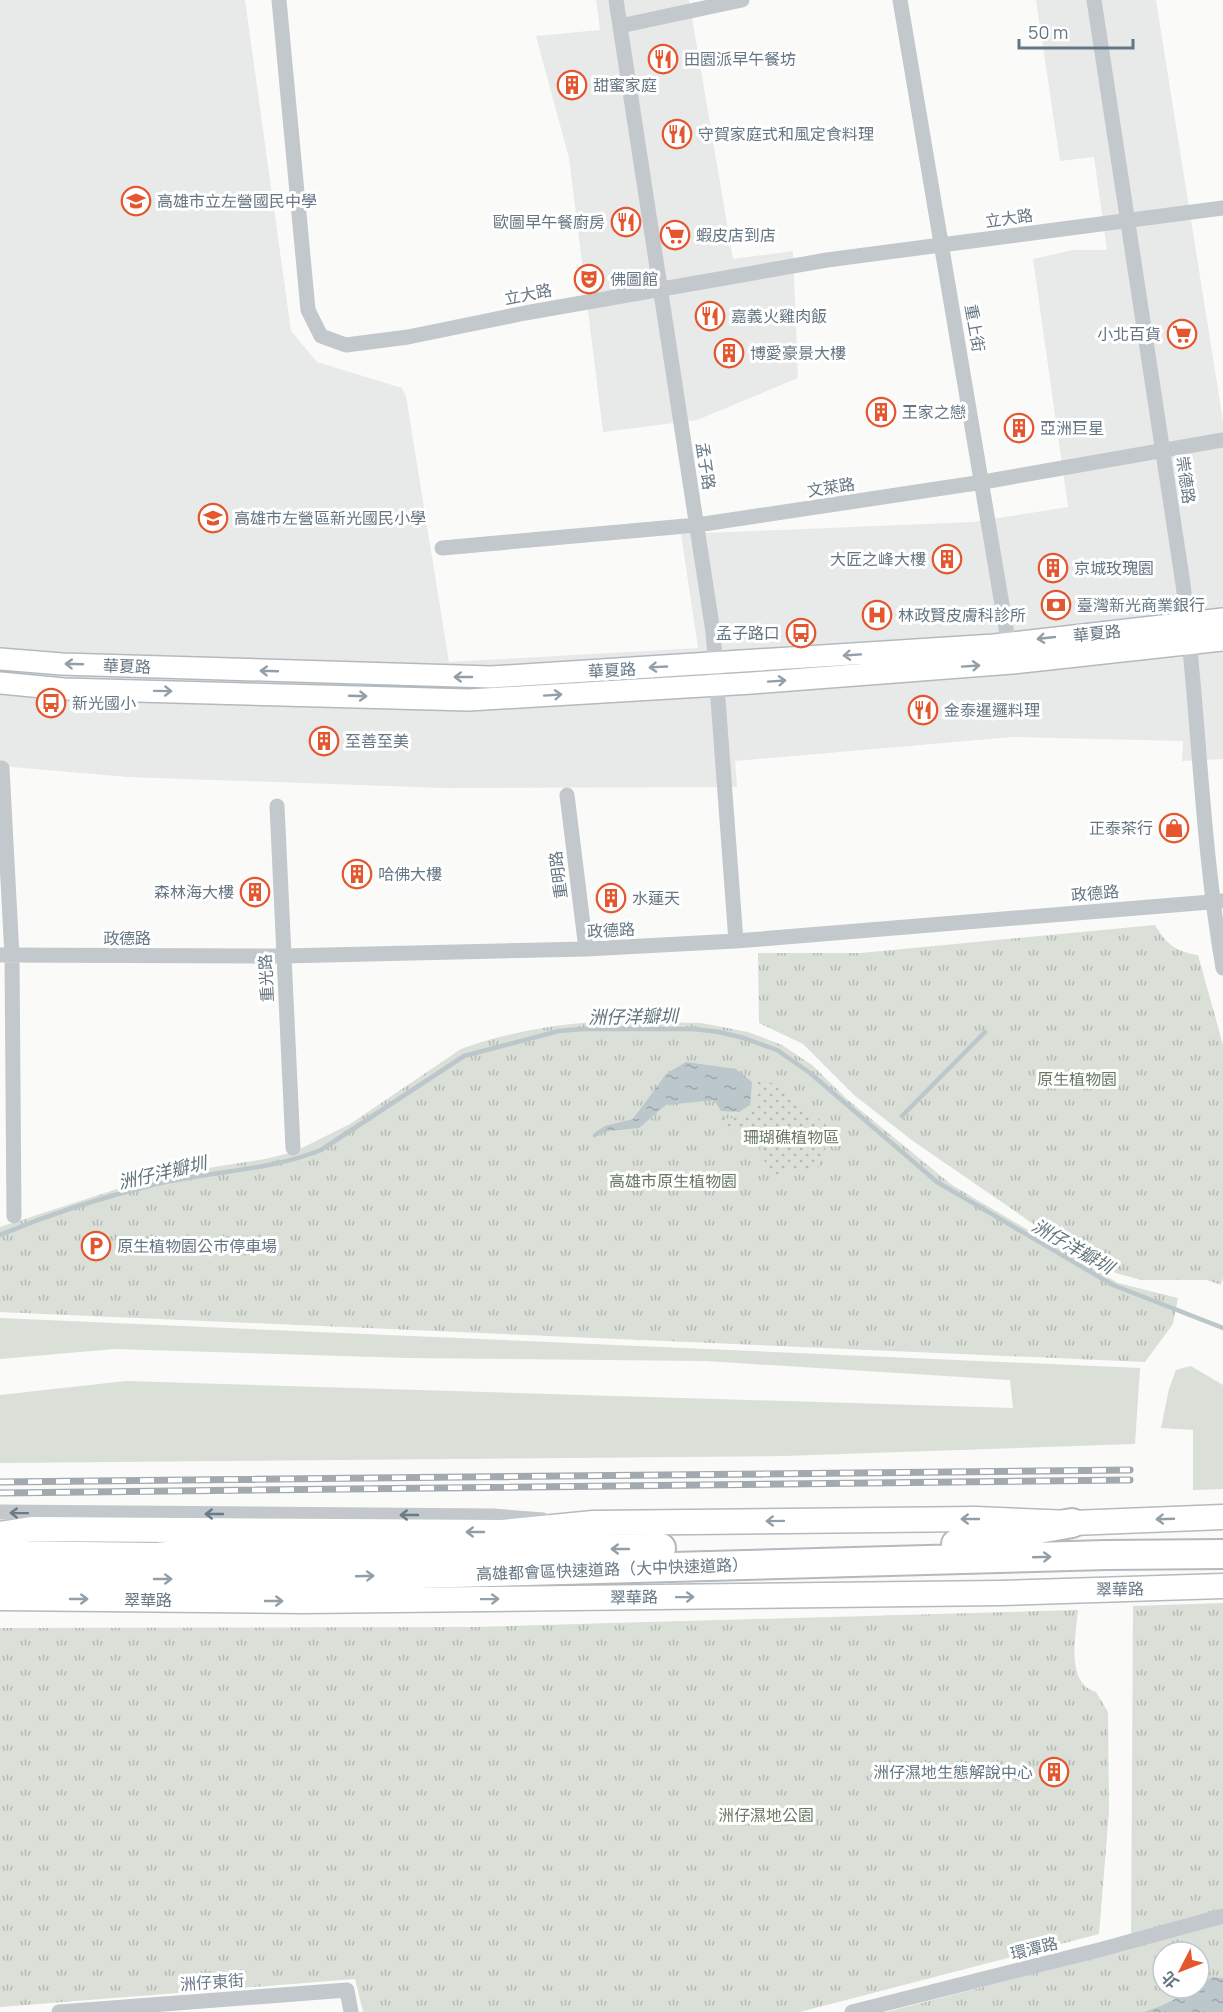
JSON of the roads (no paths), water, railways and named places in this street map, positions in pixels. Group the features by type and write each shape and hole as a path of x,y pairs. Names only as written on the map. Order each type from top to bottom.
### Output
{"highway":[{"name":"高雄都會區快速道路（大中快速道路）","path":"0,1555 158,1557 209,1552 909,1546 972,1543 1072,1523"},
{"path":"0,1535 161,1544 209,1552"},
{"name":"高雄都會區快速道路（大中快速道路）","path":"0,1581 306,1577 1106,1555 1223,1554"}],"main road":[{"path":"0,1535 32,1529 502,1532 594,1524 975,1519 1072,1523 1223,1517"},
{"name":"翠華路","path":"0,1598 352,1600 1000,1593 1223,1586"}],"street":[{"name":"立大路","path":"279,0 308,310 321,336 346,345 408,337 661,288 827,260 1223,208"},
{"name":"孟子路","path":"616,0 718,674 736,941"},
{"path":"620,26 741,0"},
{"name":"重上街","path":"900,0 1010,653"},
{"name":"崇德路","path":"1094,0 1164,448 1188,623 1223,968"},
{"name":"文萊路","path":"442,548 697,525 982,482 1164,448 1223,440"},
{"name":"華夏路","path":"1010,653 1223,619"},
{"name":"華夏路","path":"0,683 64,689 469,700 718,674 1223,640"},
{"name":"華夏路","path":"0,659 62,664 468,677 718,674"},
{"path":"193,692 194,668"},
{"path":"2,768 14,1216"},
{"name":"重明路","path":"567,795 586,950"},
{"name":"重光路","path":"277,806 293,1148"},
{"name":"政德路","path":"6,955 283,956 586,950 736,941 1217,901"},
{"path":"0,1512 493,1516 594,1524"},
{"name":"翠華路","path":"0,1609 46,1599"},
{"name":"環潭路","path":"852,2012 1100,1950 1223,1916"},
{"name":"洲仔東街","path":"59,2012 347,1990 351,2012"}],"water":[{"path":"686,1062 736,1069 752,1082 750,1105 739,1112 721,1111 714,1100 666,1105 639,1128 608,1131 593,1138 593,1134 605,1126 633,1119 666,1074"},
{"path":"1211,1978 1223,1978 1223,2012 1144,2012 1173,2000 1211,2000"}],"waterway":[{"name":"洲仔洋瓣圳","path":"0,1235 57,1213 136,1189 260,1167 321,1150 464,1056 559,1031 694,1029 744,1038 777,1050 810,1073 937,1182 1113,1285 1223,1328"},
{"path":"902,1116 985,1032"}],"railway":[{"path":"0,1482 1130,1470"},
{"path":"0,1493 1130,1480"}],"place":[{"name":"田園派早午餐坊","path":"663,59"},
{"name":"甜蜜家庭","path":"572,85"},
{"name":"守賀家庭式和風定食料理","path":"677,134"},
{"name":"高雄市立左營國民中學","path":"136,201"},
{"name":"歐圖早午餐廚房","path":"626,222"},
{"name":"蝦皮店到店","path":"675,235"},
{"name":"佛圖館","path":"589,279"},
{"name":"嘉義火雞肉飯","path":"710,316"},
{"name":"小北百貨","path":"1182,334"},
{"name":"博愛豪景大樓","path":"729,353"},
{"name":"王家之戀","path":"881,412"},
{"name":"亞洲巨星","path":"1019,428"},
{"name":"高雄市左營區新光國民小學","path":"213,518"},
{"name":"大匠之峰大樓","path":"947,559"},
{"name":"京城玫瑰園","path":"1053,568"},
{"name":"臺灣新光商業銀行","path":"1056,605"},
{"name":"林政賢皮膚科診所","path":"877,615"},
{"name":"孟子路口","path":"801,633"},
{"name":"新光國小","path":"51,703"},
{"name":"金泰暹邏料理","path":"923,710"},
{"name":"至善至美","path":"324,741"},
{"name":"正泰茶行","path":"1174,828"},
{"name":"哈佛大樓","path":"357,874"},
{"name":"森林海大樓","path":"255,892"},
{"name":"水蓮天","path":"611,898"},
{"name":"原生植物園公巿停車場","path":"96,1246"},
{"name":"洲仔濕地生態解說中心","path":"1054,1772"}],"park label":[{"name":"原生植物園","path":"1077,1079"},
{"name":"珊瑚礁植物區","path":"791,1137"},
{"name":"高雄市原生植物園","path":"673,1181"},
{"name":"洲仔濕地公園","path":"766,1815"}]}
